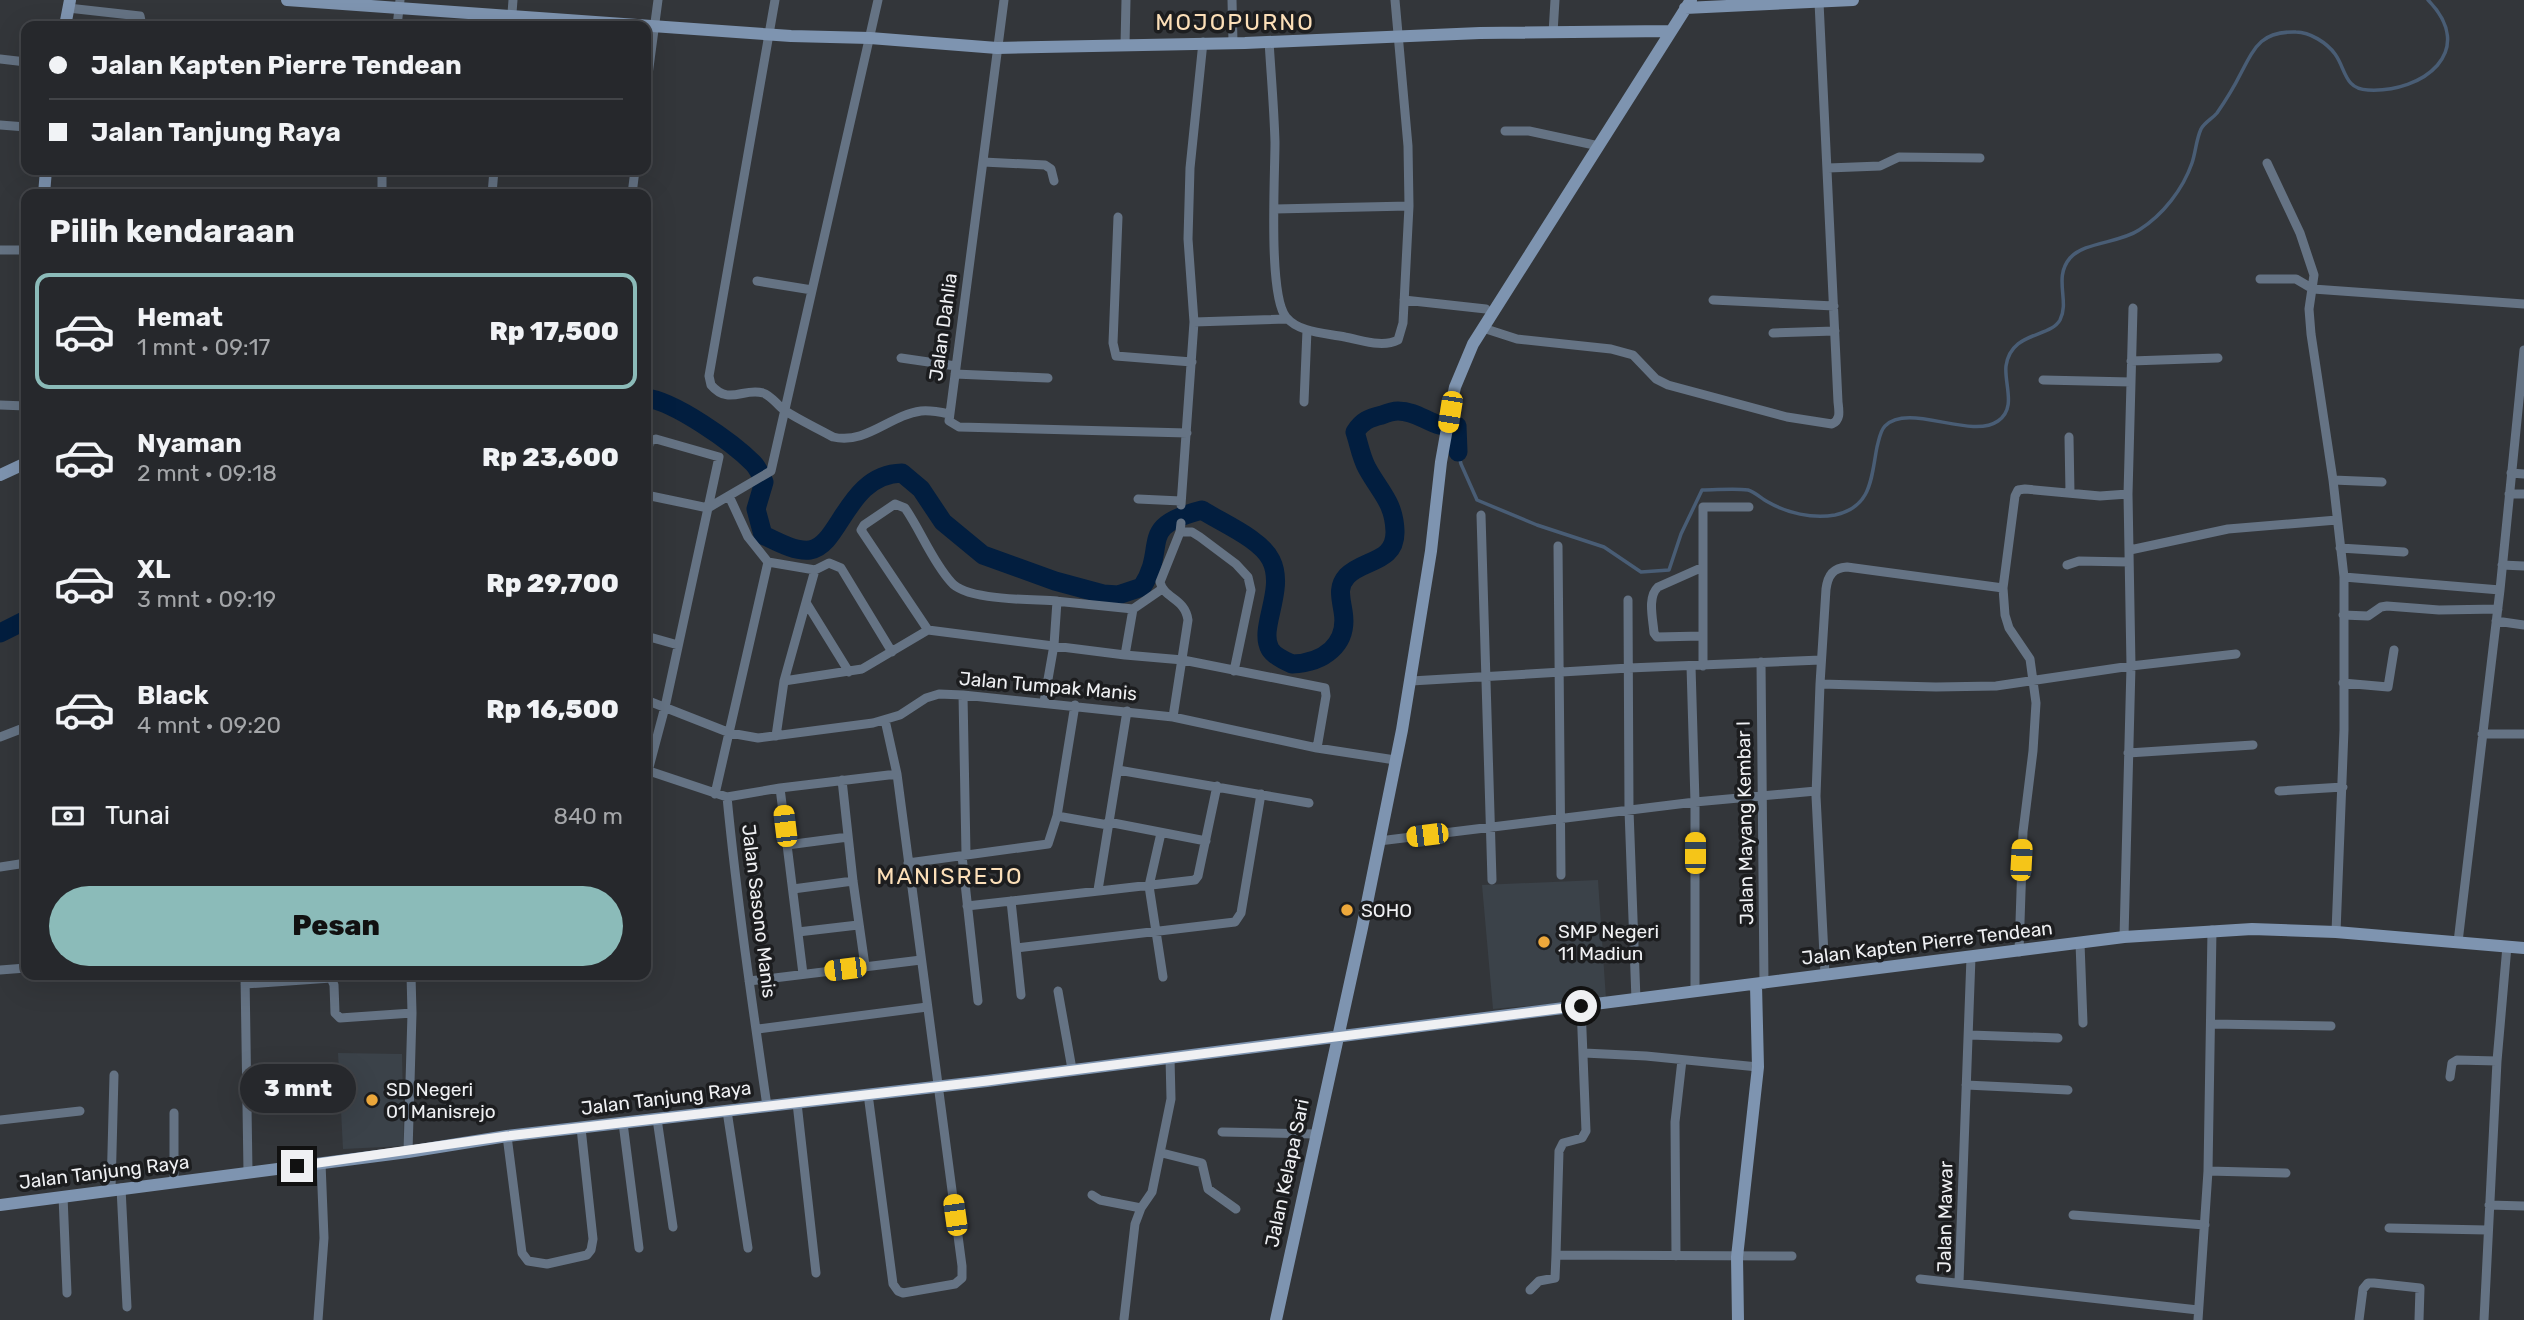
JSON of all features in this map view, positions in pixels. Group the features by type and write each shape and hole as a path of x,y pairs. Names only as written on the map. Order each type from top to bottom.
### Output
{"main road":[{"path":"287,0 400,4 511,21"},
{"path":"1688,4 1853,0"},
{"name":"Jalan Kelapa Sari","path":"1276,1320 1411,681 1451,405 1462,370 1483,328 1688,4"},
{"path":"651,26 997,48 1670,31"},
{"path":"0,475 21,465"},
{"name":"Jalan Kapten Pierre Tendean","path":"1337,1035 1636,1000 2124,937 2212,930 2336,932 2524,948"},
{"path":"1738,1320 1737,1257 1758,1067 1760,984"},
{"name":"Jalan Tanjung Raya","path":"0,1205 408,1152 507,1136 938,1086 1337,1035"}],"street":[{"path":"511,21 513,0"},
{"path":"651,50 658,0"},
{"path":"775,0 709,376 711,385 723,394 735,396 761,392 784,410 841,439 859,437 918,411 949,414 949,421 959,427 1187,433"},
{"path":"651,496 708,508 771,471 878,0"},
{"name":"Jalan Dahlia","path":"949,414 1004,0"},
{"path":"1125,45 1126,0"},
{"path":"1232,0 1233,42"},
{"path":"1269,41 1275,141 1275,280 1281,310 1287,319 1307,330 1363,341 1392,343 1398,340 1401,334 1409,206 1408,146 1395,0"},
{"path":"1553,33 1555,0"},
{"path":"1483,328 1517,339 1611,349 1633,355 1656,379 1668,385 1787,417 1832,424 1839,418 1819,2"},
{"path":"69,4 140,16 141,21"},
{"path":"1138,499 1181,503 1194,322 1188,239 1190,168 1203,42"},
{"path":"0,60 21,62"},
{"path":"0,125 21,127"},
{"path":"1505,131 1529,131 1599,146"},
{"path":"1828,168 1880,166 1899,157 1980,158"},
{"path":"982,162 1045,165 1051,169 1054,181"},
{"path":"2267,163 2289,208 2314,275 2309,309 2311,334 2344,577 2343,787 2336,932"},
{"path":"1275,209 1409,206"},
{"path":"1118,217 1113,343 1116,356 1192,362"},
{"path":"0,250 21,250"},
{"path":"2260,279 2296,279 2313,289 2524,304"},
{"path":"757,281 812,290"},
{"path":"1404,300 1486,309"},
{"path":"1713,300 1834,306"},
{"path":"2124,937 2131,666 2127,494 2133,308"},
{"path":"1194,322 1287,319"},
{"path":"1304,402 1307,330"},
{"path":"1773,333 1835,331"},
{"path":"2458,943 2500,590 2524,349"},
{"path":"901,358 955,370 1048,379"},
{"path":"2131,361 2218,358"},
{"path":"2043,380 2131,382"},
{"path":"0,405 21,406"},
{"path":"2068,437 2070,493"},
{"path":"651,441 656,439 719,457 665,707 651,757"},
{"path":"2511,473 2524,474"},
{"path":"2333,481 2382,482"},
{"path":"2019,951 2023,832 2036,719 2035,681 2026,651 2009,628 2005,615 2003,588 2017,492 2025,489 2100,496 2127,494"},
{"path":"2509,494 2524,494"},
{"path":"729,496 748,537 768,562 815,570 829,564 841,569 892,652"},
{"path":"928,630 861,530 864,525 895,504 905,508 945,574 956,587 980,594 1133,609 1162,589"},
{"path":"1703,666 1703,507 1749,507"},
{"path":"1481,515 1492,880"},
{"path":"2130,550 2228,529 2337,520"},
{"path":"1173,717 1184,660 1187,614 1176,599 1162,589 1160,582 1180,528 1200,537 1236,564 1249,579 1251,590 1234,671"},
{"path":"1558,546 1561,875"},
{"path":"2340,548 2404,552"},
{"path":"2067,565 2079,561 2129,562"},
{"path":"715,794 768,562"},
{"path":"2502,565 2524,566"},
{"path":"1702,636 1657,637 1654,633 1651,598 1654,590 1703,566"},
{"path":"1825,975 1816,791 1827,581 1833,571 1847,566 2003,588"},
{"path":"776,736 784,681 815,570"},
{"path":"2344,577 2500,590"},
{"path":"1628,600 1629,810 1636,1000"},
{"path":"1044,702 1054,645 1055,601"},
{"path":"807,604 849,672"},
{"path":"2343,615 2368,616 2387,606 2439,610 2497,609"},
{"path":"1125,655 1133,609"},
{"path":"2496,621 2524,625"},
{"path":"784,681 862,668 928,630 1184,660 1326,689 1317,748"},
{"path":"651,637 678,645"},
{"path":"2343,683 2388,687 2393,650"},
{"path":"1820,684 1976,687 2236,654"},
{"path":"1411,681 1821,660"},
{"name":"Jalan Mayang Kembar I","path":"1760,984 1763,795 1761,662"},
{"path":"1691,666 1695,802 1695,992"},
{"name":"Jalan Tumpak Manis","path":"651,702 730,733 758,738 885,720 900,715 926,698 939,694 963,695 1173,717 1317,748 1395,760"},
{"path":"963,695 964,855 978,1001"},
{"path":"908,863 1046,845 1051,838 1056,816 1075,705"},
{"path":"1098,890 1128,711"},
{"path":"867,1094 895,1288 908,1292 955,1284 962,1278 897,774 885,720"},
{"path":"0,737 21,729"},
{"path":"2482,734 2524,734"},
{"path":"2128,753 2253,745"},
{"path":"1118,770 1309,803"},
{"path":"651,772 727,797 897,774"},
{"path":"842,780 865,966"},
{"path":"967,906 1195,880 1206,841 1216,786"},
{"path":"2279,791 2343,787"},
{"path":"780,788 803,974"},
{"path":"1379,841 1695,802 1816,791"},
{"path":"1016,948 1235,922 1241,913 1261,794"},
{"name":"Jalan Sasono Manis","path":"727,797 767,1106"},
{"path":"1056,816 1206,841"},
{"path":"1161,833 1149,886 1163,977"},
{"path":"787,845 848,837"},
{"path":"0,867 21,864"},
{"path":"793,889 853,881"},
{"path":"1011,901 1021,995"},
{"path":"798,932 858,925"},
{"path":"2198,1315 2208,1171 2212,930"},
{"path":"2080,943 2083,1023"},
{"path":"2484,1320 2497,1061 2507,946"},
{"name":"Jalan Mawar","path":"1971,957 1959,1282 2198,1315"},
{"path":"749,981 921,960"},
{"path":"0,970 21,968"},
{"path":"245,980 248,1172"},
{"path":"332,980 335,1013 340,1018 412,1013"},
{"path":"408,1152 411,980"},
{"path":"1058,991 1072,1069"},
{"path":"1530,1290 1539,1281 1555,1278 1559,1151 1563,1143 1582,1138 1586,1130 1581,1006"},
{"path":"758,1029 927,1007"},
{"path":"2211,1024 2331,1026"},
{"path":"1970,1035 2058,1038"},
{"path":"1584,1053 1758,1067"},
{"path":"1124,1320 1135,1224 1141,1208 1152,1192 1162,1153 1171,1099 1170,1057"},
{"path":"1676,1256 1675,1134 1682,1060"},
{"path":"2450,1077 2452,1063 2457,1060 2497,1061"},
{"path":"114,1075 116,1189 127,1307"},
{"path":"1966,1085 2068,1090"},
{"path":"797,1103 816,1273"},
{"path":"0,1120 80,1111"},
{"path":"727,1111 748,1248"},
{"path":"174,1113 174,1182"},
{"path":"657,1119 673,1227"},
{"path":"623,1123 639,1248"},
{"path":"507,1136 522,1252 528,1261 547,1264 587,1255 591,1250 593,1239 581,1128"},
{"path":"1222,1132 1315,1134"},
{"path":"1162,1153 1202,1163 1208,1189 1236,1209"},
{"path":"318,1320 324,1238 321,1163"},
{"path":"2208,1171 2286,1173"},
{"path":"1091,1195 1100,1200 1141,1208"},
{"path":"63,1196 67,1293"},
{"path":"2489,1205 2524,1206"},
{"path":"2073,1215 2205,1225"},
{"path":"2389,1228 2487,1230"},
{"path":"1556,1255 1793,1256"},
{"path":"1920,1279 1959,1282"},
{"path":"2359,1320 2363,1289 2368,1283 2420,1288 2419,1320"}],"shaded area":[{"name":"SMP Negeri 11 Madiun","path":"1598,880 1606,999 1493,1009 1482,885"},
{"name":"SD Negeri 01 Manisrejo","path":"338,1053 402,1054 404,1146 343,1149"}],"waterway":[{"path":"1458,452 1477,500 1537,525 1604,547 1641,572 1669,570 1681,534 1702,490 1748,490 1783,509 1809,516 1835,515 1847,511 1856,505 1868,490 1877,447 1885,426 1895,420 1909,418 1956,425 1986,426 2004,416 2008,403 2006,366 2009,355 2023,341 2048,330 2060,320 2063,313 2063,273 2070,258 2084,249 2139,230 2164,209 2178,192 2188,173 2201,129 2217,113 2261,42 2267,37 2284,32 2307,34 2332,50 2350,82 2360,89 2388,89 2408,84 2437,65 2445,52 2447,36 2442,19 2428,0"},
{"path":"651,399 687,414 731,444 753,463 764,482 756,509 763,535 798,549 810,550 820,546 869,485 883,476 902,473 921,489 943,522 983,555 1055,581 1103,594 1118,595 1142,587 1150,572 1157,539 1168,523 1202,510 1250,538 1271,560 1275,584 1267,640 1274,654 1292,664 1323,656 1338,642 1344,623 1340,593 1344,580 1354,570 1384,555 1394,541 1392,512 1365,464 1355,432 1358,428 1373,417 1394,411 1406,412 1441,425 1457,426 1458,452"},
{"path":"0,633 21,622"}],"place":[{"name":"SOHO","path":"1347,910"},
{"name":"SMP Negeri 11 Madiun","path":"1544,942"},
{"name":"SD Negeri 01 Manisrejo","path":"372,1100"}],"district":[{"name":"MOJOPURNO","path":"1235,22"},
{"name":"MANISREJO","path":"950,876"}],"route":[{"path":"297,1166 507,1136 987,1081 1581,1006"}]}
